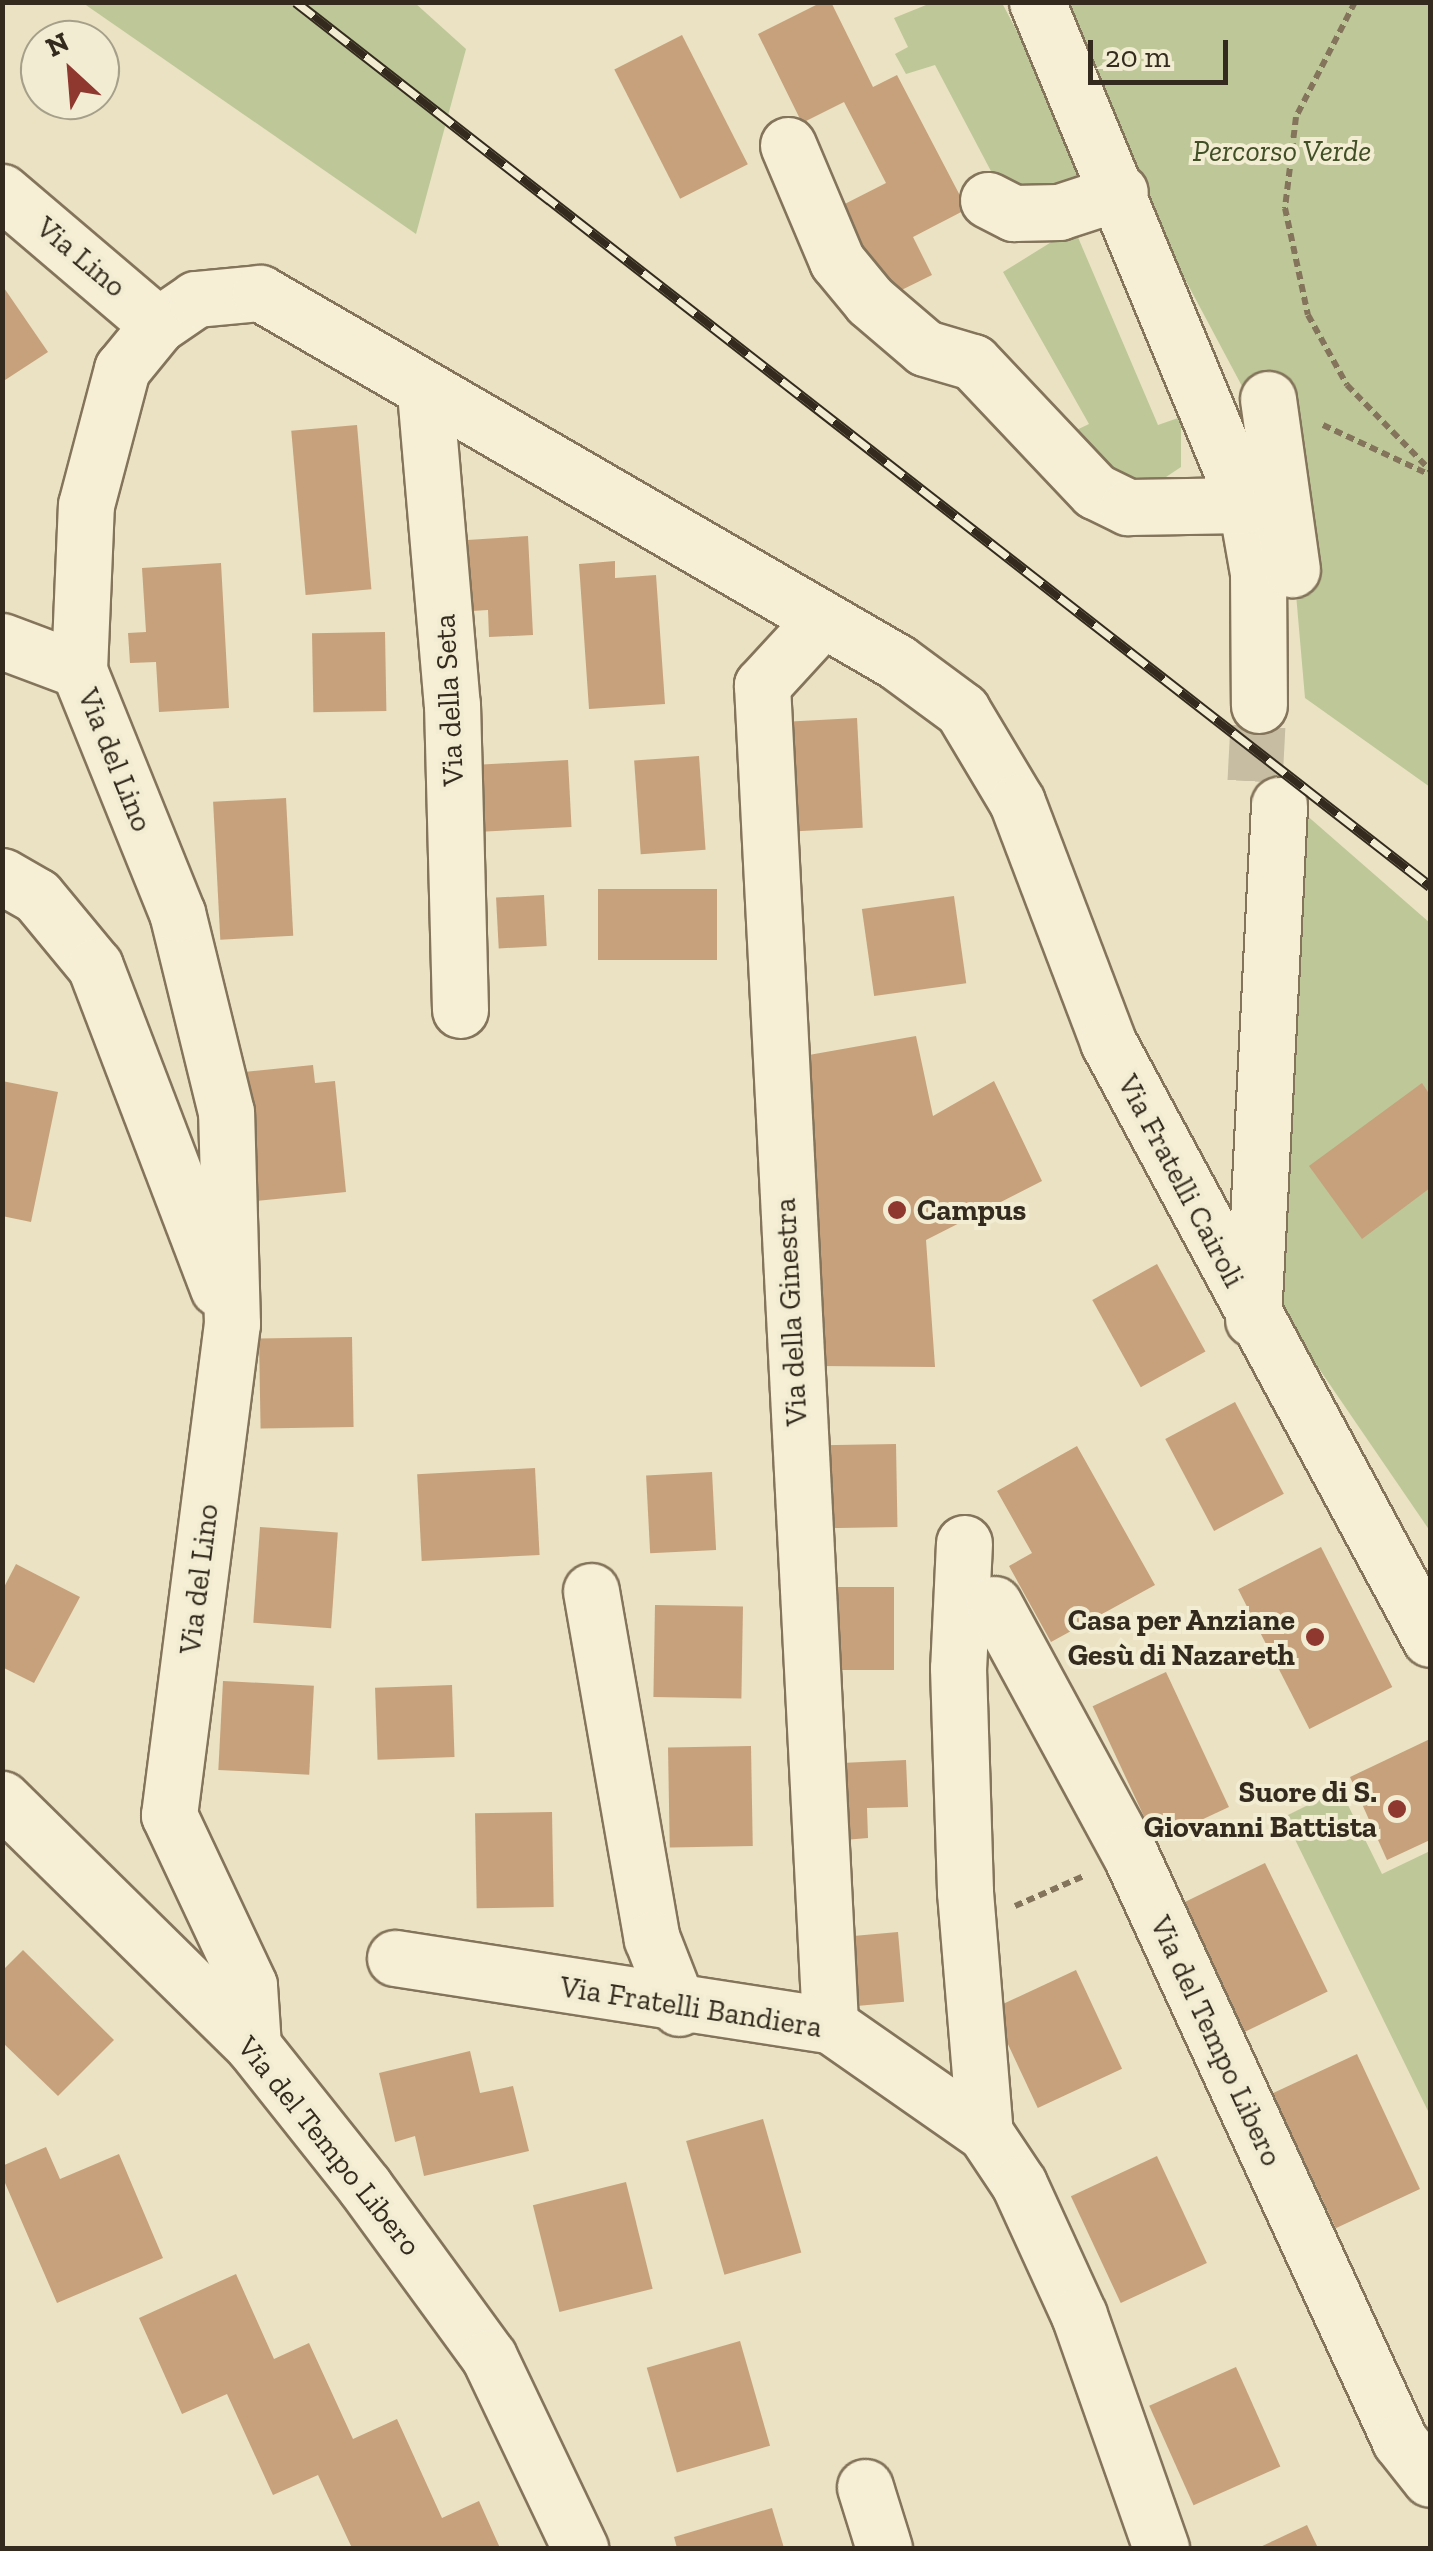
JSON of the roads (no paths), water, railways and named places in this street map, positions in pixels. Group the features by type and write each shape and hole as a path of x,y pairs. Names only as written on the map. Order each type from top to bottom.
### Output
{"street":[{"path":"1037,2 1120,192 1246,505 1258,573 1272,720 1292,556 1268,400"},
{"path":"788,144 837,261 870,302 926,348 973,362 1096,491 1128,507 1246,505"},
{"name":"Via Lino","path":"2,192 158,324"},
{"path":"988,200 1014,213 1058,212 1120,192"},
{"name":"Via del Lino","path":"253,2046 250,1984 169,1815 232,1324 226,1112 176,914 79,670 86,505 122,369 158,324 196,298 260,293 820,622 962,710"},
{"name":"Via della Seta","path":"424,392 452,704 460,1010"},
{"name":"Via della Ginestra","path":"820,622 762,685 830,2025"},
{"path":"2,641 79,670"},
{"name":"Via Fratelli Cairoli","path":"962,710 1017,802 1082,988 1226,1270 1430,1639"},
{"path":"1226,1270 1267,793 1253,1319"},
{"path":"2,876 38,896 95,966 232,1324"},
{"path":"964,1542 958,1668 967,1925 985,2133"},
{"path":"591,1591 652,1939 679,2008"},
{"name":"Via del Tempo Libero","path":"994,1604 1130,1854 1400,2441 1430,2480"},
{"name":"Via del Tempo Libero","path":"2,1798 253,2046 467,2321 580,2548"},
{"name":"Via Fratelli Bandiera","path":"395,1958 679,2008 830,2025 985,2133 1020,2184 1078,2315 1161,2548"},
{"path":"865,2487 884,2548"}],"tunnel":[{"path":"1255,781 1259,705"}],"railway":[{"path":"296,2 1430,886"}],"place":[{"name":"Campus","path":"897,1210"},
{"name":"Casa per Anziane Gesù di Nazareth","path":"1315,1637"},
{"name":"Suore di S. Giovanni Battista","path":"1397,1809"}],"park label":[{"name":"Percorso Verde","path":"1282,151"}]}
